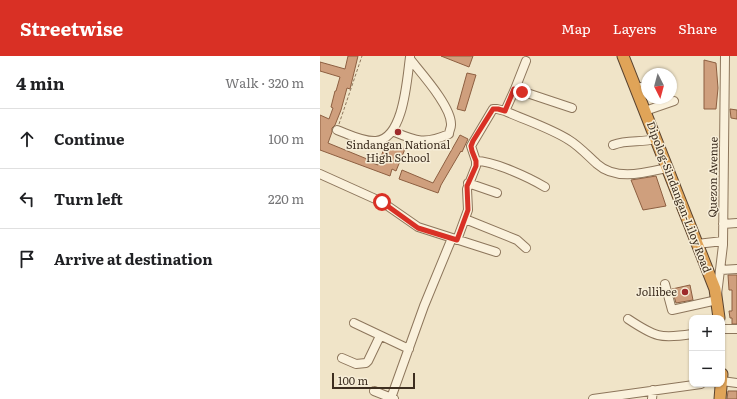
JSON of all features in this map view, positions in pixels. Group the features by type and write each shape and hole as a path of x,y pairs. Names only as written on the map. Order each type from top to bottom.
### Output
{"highway":[{"name":"Dipolog-Sindangan-Liloy Road","path":"623,56 697,244 717,299 719,315"},
{"path":"720,399 721,387"}],"street":[{"name":"Quezon Avenue","path":"717,299 723,242 725,56"},
{"path":"337,130 369,141 382,140 392,131 404,101 410,57"},
{"path":"392,131 418,141 435,140 448,134 452,125 450,115 445,105 410,57"},
{"path":"505,111 526,61"},
{"path":"636,88 641,87"},
{"path":"514,89 572,108"},
{"path":"645,111 665,104"},
{"path":"374,391 392,398 424,306 465,219 468,210 468,183 474,171 476,161 471,146 493,109 505,111 569,140 598,165 611,172 624,174 667,168"},
{"path":"613,145 626,141 642,142 656,139"},
{"path":"476,161 483,161 500,167 545,187"},
{"path":"320,174 382,202 418,228 496,252"},
{"path":"468,183 497,193"},
{"path":"465,219 517,240 526,248"},
{"path":"723,224 737,223"},
{"path":"697,244 723,242"},
{"path":"721,270 737,269"},
{"path":"665,284 672,310 717,299"},
{"path":"628,319 650,333 660,337 689,334"},
{"path":"354,323 409,349"},
{"path":"725,329 737,329"},
{"path":"342,358 356,364 366,363 380,336"},
{"path":"725,381 737,383"},
{"path":"593,399 653,395 689,387"}],"path":[{"path":"337,130 362,56"}],"building":[{"path":"348,56 358,56 350,89 347,88 341,110 335,125 332,128 328,143 378,165 386,143 388,142 405,149 396,171 392,169 390,176 320,150 320,115 329,119 333,108 331,107 335,91 340,77 320,71 320,62 345,69"},
{"path":"441,56 473,56 469,67"},
{"path":"704,60 716,63 718,88 716,109 704,109"},
{"path":"467,73 476,75 465,111 457,109"},
{"path":"730,109 737,110 737,119 731,118"},
{"path":"460,135 468,139 462,152 461,151 441,185 438,193 399,179 402,170 433,183"},
{"path":"656,176 666,206 643,210 631,180"},
{"path":"728,275 737,275 737,324 732,324 732,318 730,318 729,311 732,311 732,290 729,290"},
{"path":"690,285 693,300 676,303 672,289"},
{"path":"728,391 737,391 737,399 727,399"}],"place":[{"name":"Sindangan National High School","path":"398,132"},
{"name":"Jollibee","path":"685,292"}],"route":[{"path":"382,202 418,228 457,240 468,210 467,186 476,166 476,161 471,146 473,141 493,109 505,111 514,89 522,92"}]}
